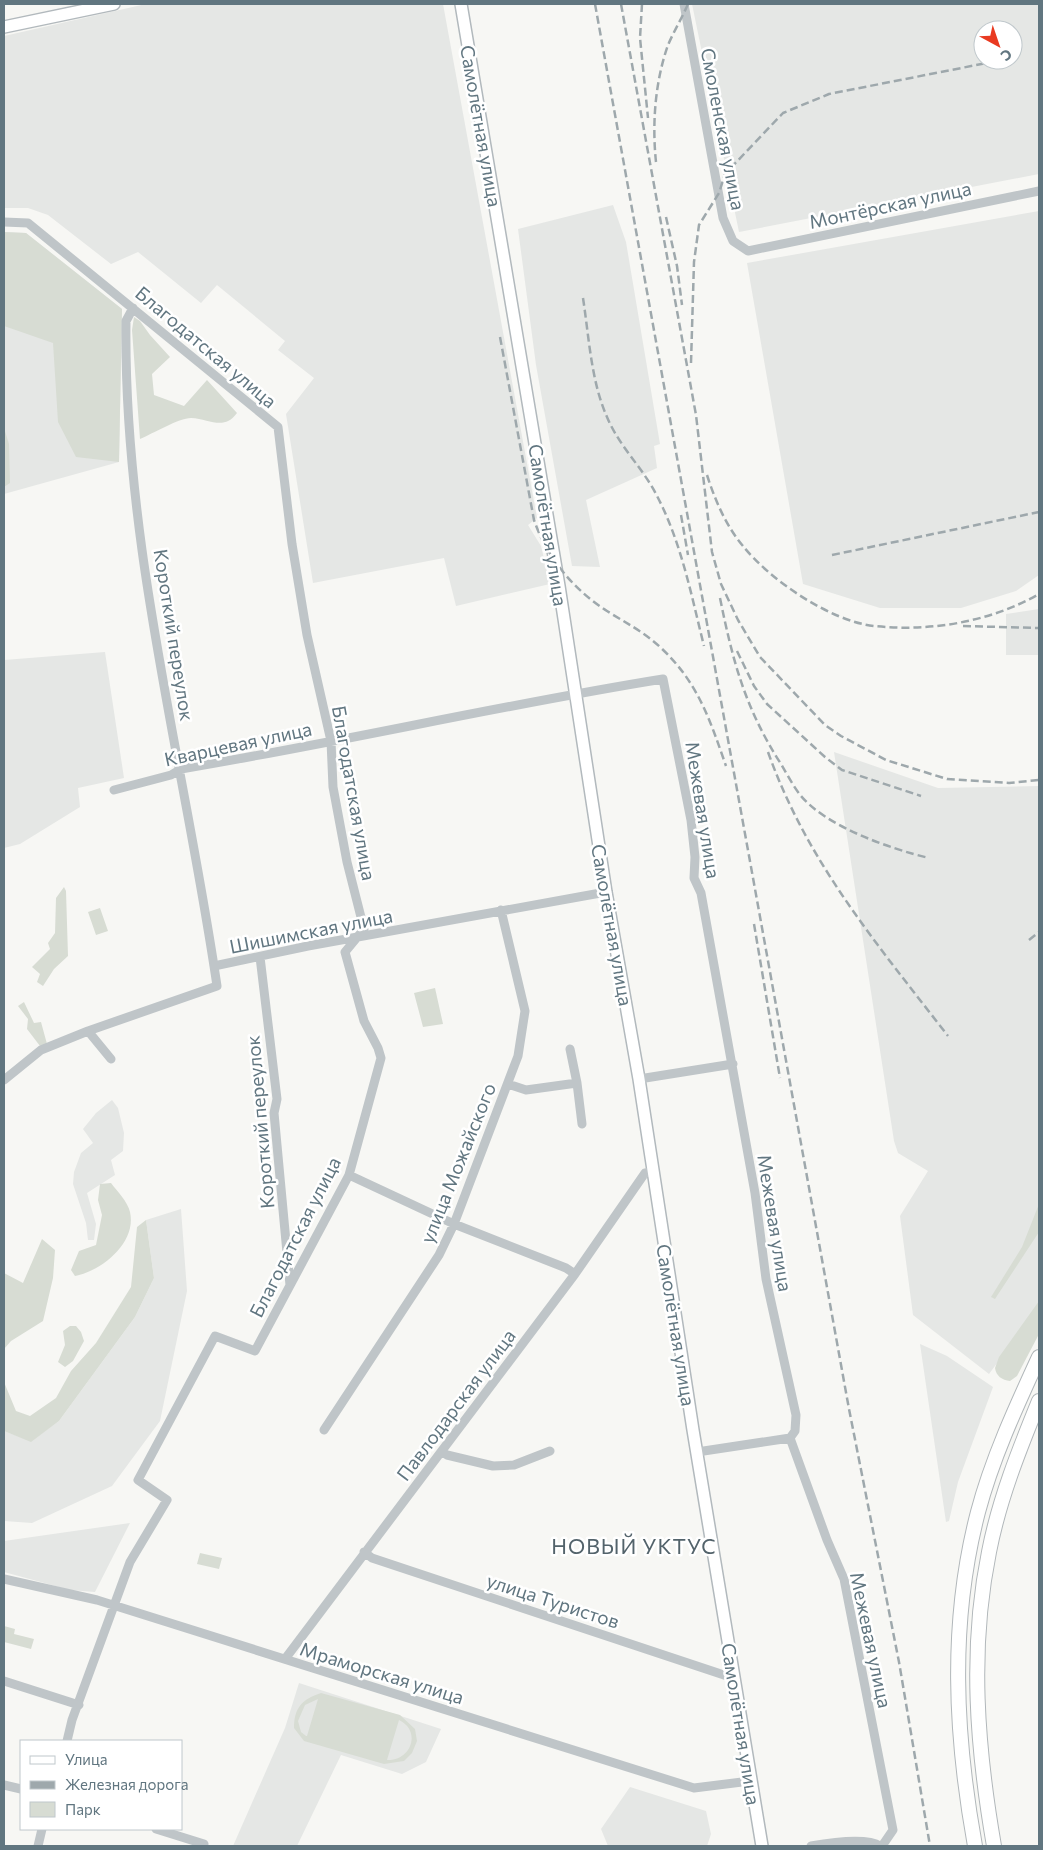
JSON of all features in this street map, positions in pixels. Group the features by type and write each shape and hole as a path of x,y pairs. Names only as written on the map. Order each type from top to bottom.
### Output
{"main road":[{"path":"4,27 114,4"},
{"name":"Самолётная улица","path":"460,4 576,693 606,892 639,1079 696,1452 762,1846"},
{"path":"975,1846 959,1734 956,1681 960,1628 972,1538 978,1510 1019,1399 1039,1357"},
{"path":"994,1846 984,1793 978,1727 978,1626 989,1552 998,1514 1039,1401"}],"street":[{"name":"Смоленская улица","path":"684,4 723,218 733,241 748,251"},
{"name":"Монтёрская улица","path":"748,251 1039,191"},
{"name":"Благодатская улица","path":"4,222 28,222 278,427 292,544 307,635 331,741 333,787 347,862 364,930 345,952 364,1022 382,1058 349,1175 255,1351 215,1336 138,1480 168,1500 130,1562 114,1606"},
{"name":"Короткий переулок","path":"133,308 126,321 130,462 155,627 214,966"},
{"name":"Межевая улица","path":"576,693 662,679 691,820 695,857 694,878 701,893 733,1064 755,1192 766,1279 796,1415 795,1431 790,1438 827,1540 844,1579 893,1830 881,1846"},
{"name":"Кварцевая улица","path":"114,790 172,774 180,770 294,750 576,693"},
{"name":"Шишимская улица","path":"4,1080 41,1050 88,1031 217,986 214,966 308,946 606,892"},
{"name":"улица Можайского","path":"324,1430 439,1256 454,1224 518,1056 525,1011 502,910"},
{"name":"Короткий переулок","path":"260,957 277,1099 274,1113 290,1285"},
{"path":"88,1031 111,1059"},
{"path":"570,1049 582,1124"},
{"path":"639,1079 733,1064"},
{"path":"508,1084 526,1090 576,1083"},
{"name":"Павлодарская улица","path":"285,1659 574,1274 645,1173 653,1172"},
{"path":"349,1175 454,1224 566,1268 574,1274"},
{"path":"696,1452 790,1438"},
{"path":"442,1451 447,1455 493,1466 514,1465 550,1451"},
{"name":"улица Туристов","path":"364,1552 372,1558 727,1676 733,1675"},
{"name":"Мраморская улица","path":"4,1578 97,1600 694,1788 750,1781"},
{"path":"67,1740 114,1606"},
{"path":"4,1681 79,1705"},
{"path":"4,1786 20,1789"},
{"path":"38,1846 42,1830"},
{"path":"159,1830 204,1845"},
{"path":"811,1846 829,1843 874,1842 881,1846"}],"shaded area":[{"path":"146,4 443,4 537,518 528,525 541,546 550,584 456,606 444,558 313,583 286,414 314,378 278,350 285,341 217,285 201,303 138,252 111,264 48,215 28,208 4,208 4,36"},
{"path":"692,4 1039,4 1039,174 739,232"},
{"path":"613,205 626,242 660,444 654,446 657,468 586,500 600,567 572,566 536,365 518,229"},
{"path":"1039,211 1039,575 1016,591 961,608 880,608 803,584 747,263"},
{"path":"4,232 26,233 122,309 119,462 4,494"},
{"path":"1039,609 1039,655 1006,655 1006,614"},
{"path":"105,652 124,778 78,788 80,807 20,844 4,848 4,660"},
{"path":"834,752 938,788 1039,786 1039,1307 989,1374 913,1315 900,1216 928,1171 898,1153 894,1141"},
{"path":"112,1100 118,1108 124,1133 123,1151 111,1160 115,1175 87,1193 96,1224 94,1240 88,1240 86,1223 73,1184 74,1172 81,1153 93,1143 83,1129 96,1113"},
{"path":"181,1209 187,1291 160,1421 112,1486 32,1523 4,1521 4,1431 31,1441 59,1421 135,1317 154,1278 146,1220"},
{"path":"920,1344 947,1356 993,1387 958,1482 949,1521 946,1522"},
{"path":"130,1523 95,1592 70,1590 4,1572 4,1541"},
{"path":"299,1683 441,1729 426,1762 402,1774 341,1755 297,1846 233,1846 285,1728"},
{"path":"630,1787 706,1811 711,1834 707,1846 608,1846 601,1829"}],"green space":[{"path":"4,232 26,233 122,309 119,462 76,457 58,422 53,343 4,326"},
{"path":"134,317 140,321 170,357 152,374 154,395 184,406 207,380 237,413 227,422 222,423 191,418 186,419 173,423 140,439 132,330"},
{"path":"4,428 9,444 10,483 4,487"},
{"path":"64,887 66,891 68,956 54,969 43,986 37,982 40,974 32,967 50,949 48,943 55,933 56,898"},
{"path":"100,908 108,931 96,935 88,912"},
{"path":"435,988 443,1024 423,1027 414,993"},
{"path":"24,1002 34,1023 41,1022 47,1044 40,1046 27,1029 28,1019 18,1006"},
{"path":"111,1183 129,1208 131,1223 128,1234 123,1245 106,1262 75,1276 71,1270 79,1251 96,1245 102,1215 98,1200 100,1184"},
{"path":"1039,1204 1039,1232 995,1299 991,1297 1022,1247"},
{"path":"146,1220 154,1278 135,1317 59,1421 31,1442 4,1431 4,1382 16,1411 30,1416 56,1398 71,1371 96,1343 131,1287 137,1227"},
{"path":"42,1239 55,1250 53,1278 43,1321 11,1341 4,1349 4,1273 23,1283"},
{"path":"1039,1301 1039,1334 1017,1376 1010,1381 1004,1380 998,1375 995,1368 999,1357"},
{"path":"70,1326 76,1326 81,1332 84,1341 73,1361 65,1367 58,1362 65,1345 63,1331"},
{"path":"200,1553 222,1558 219,1569 197,1564"},
{"path":"4,1626 15,1629 14,1634 34,1639 31,1649 4,1642"},
{"path":"321,1693 400,1715 415,1729 417,1741 412,1753 404,1761 384,1764 304,1741 294,1728 296,1715 304,1701","holes":["318,1699 307,1736 306,1736 301,1732 298,1721 305,1705","399,1720 410,1731 411,1744 402,1756 387,1760"]}],"railway":[{"path":"595,4 849,1409 899,1662 930,1846"},
{"path":"621,4 696,415 712,552 721,584 738,620 760,657 825,725 841,736 886,760 947,779 1009,783 1039,780"},
{"path":"642,4 640,38 648,118"},
{"path":"656,162 654,133 657,88 668,45 688,4"},
{"path":"691,363 694,262 699,225 719,193 725,174 783,113 829,94 973,66"},
{"path":"666,217 677,266 682,305"},
{"path":"583,298 597,389 612,428 650,484 665,512 679,549 704,646"},
{"path":"500,337 534,520 546,547 563,572 595,603 648,637 673,660 701,702 726,766"},
{"path":"707,475 726,521 743,546 755,559 802,597 857,623 895,627 938,626 959,623 1000,612 1039,594"},
{"path":"832,555 1039,512"},
{"path":"681,515 688,555"},
{"path":"720,598 730,643 749,704 769,743 801,796 812,807 843,827 879,843 929,858"},
{"path":"963,626 1039,628"},
{"path":"737,651 754,686 767,704 825,757 842,770 921,796"},
{"path":"768,752 784,792 823,866 870,935 948,1036"},
{"path":"754,924 780,1078"},
{"path":"1029,940 1039,932"}],"district":[{"name":"НОВЫЙ УКТУС","path":"634,1547"}]}
